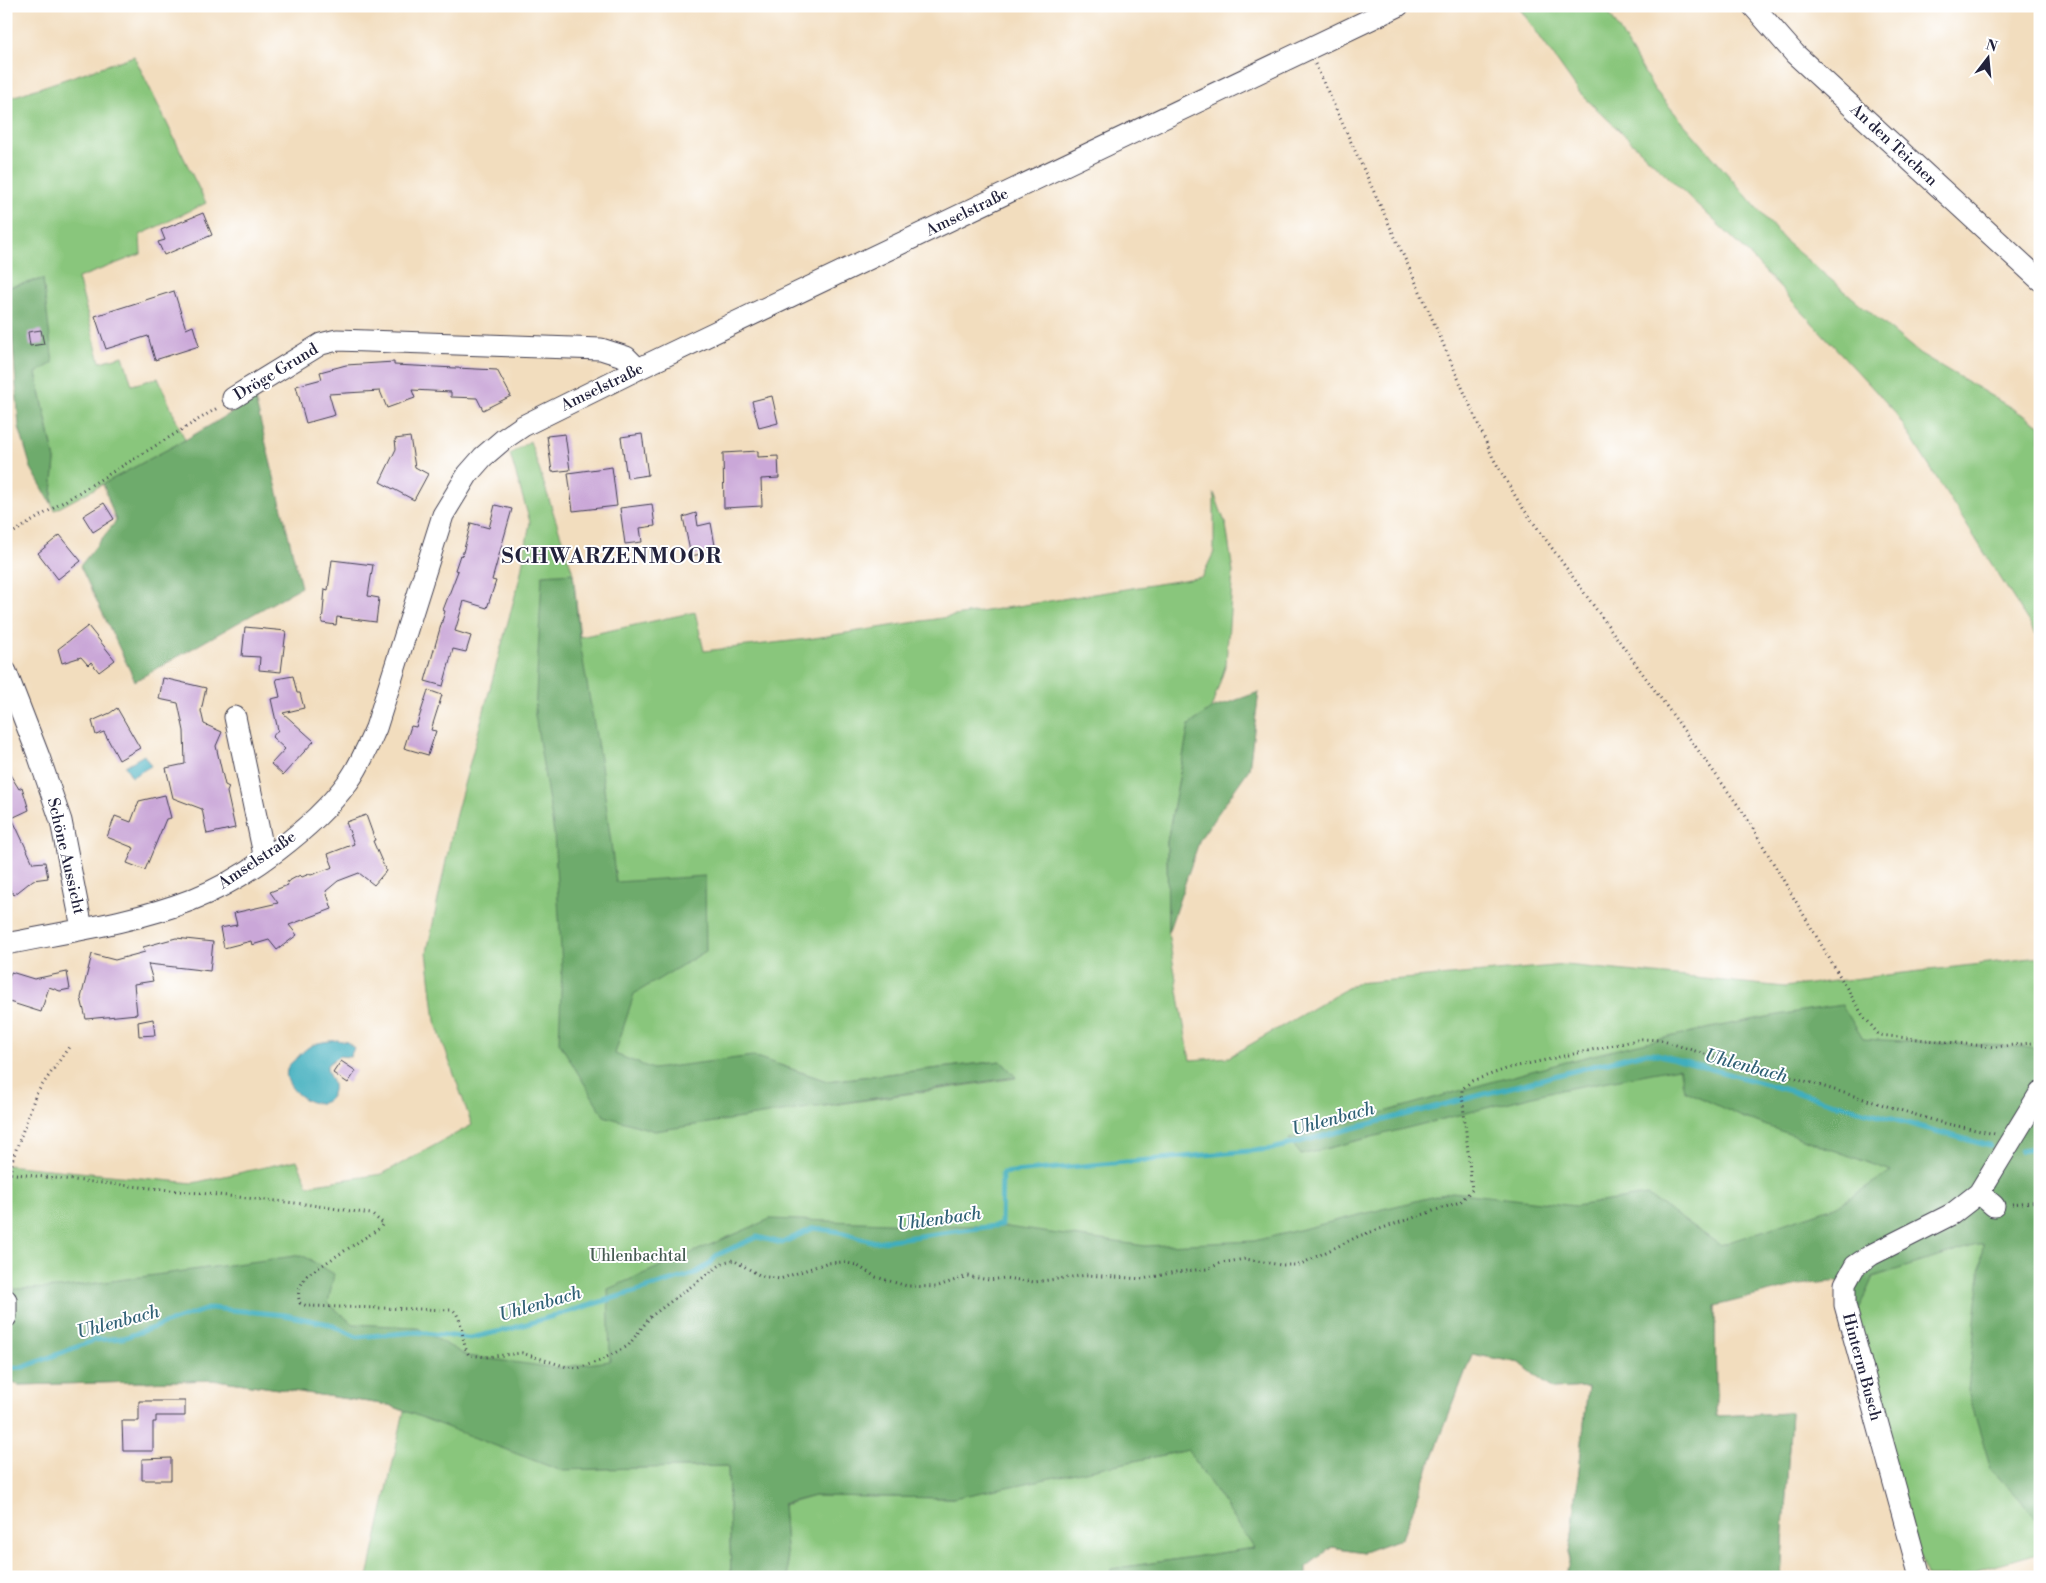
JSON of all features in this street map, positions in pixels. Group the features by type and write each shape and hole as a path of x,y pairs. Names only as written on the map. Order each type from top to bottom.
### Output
{"street":[{"name":"Amselstraße","path":"6,944 141,916 192,900 231,880 291,840 332,802 349,781 376,728 444,515 468,474 483,457 523,426 638,369 1398,6"},
{"name":"An den Teichen","path":"1753,6 1795,54 2040,280"},
{"name":"Dröge Grund","path":"233,398 321,344 337,340 601,349 626,357 638,369"},
{"name":"Schöne Aussicht","path":"6,672 39,757 61,821 82,928"},
{"path":"235,717 265,858"},
{"name":"Hinterm Busch","path":"1920,1577 1845,1305 1845,1284 1855,1266 1871,1255 1952,1214 1986,1200 2012,1139 2040,1093"},
{"path":"6,1300 6,1317"}],"path":[{"path":"1308,50 1423,298 1493,458 1520,504 1745,815 1862,1014 1879,1035 1995,1047 2040,1042"},
{"name":"Dröge Grund","path":"6,538 233,398"},
{"path":"69,1047 36,1094 8,1174 305,1204 371,1214 383,1223 380,1228 307,1275 300,1286 298,1296 300,1303 307,1306 453,1310 457,1313 464,1347 469,1355 486,1357 522,1353 566,1367 580,1368 599,1361 628,1346 650,1317 724,1262 733,1260 761,1276 780,1279 826,1263 843,1262 856,1266 876,1277 907,1286 936,1288 967,1276 990,1280 1004,1278 1034,1282 1087,1274 1143,1279 1175,1272 1207,1269 1221,1263 1246,1259 1281,1265 1299,1265 1359,1236 1460,1202 1472,1190 1462,1089 1472,1081 1509,1068 1642,1038 1660,1040 1727,1061 1792,1077 1939,1122 2012,1139"},
{"path":"1986,1200 2040,1201"}],"green space":[{"path":"1518,6 1605,6 1654,89 1787,243 1919,353 2040,425 2040,640 1894,411 1744,249 1579,92"},
{"path":"134,56 206,203 140,235 141,254 78,278 100,362 123,356 132,385 158,378 185,440 55,510 51,503 55,460 36,373 43,279 9,287 6,244 6,99"},
{"path":"43,279 53,363 36,373 55,460 51,503 31,468 19,427 9,287"},
{"path":"255,399 301,587 135,681 80,566 116,521 103,484 185,440"},
{"name":"Uhlenbachtal","path":"530,441 573,573 580,637 695,612 704,651 808,639 1202,577 1214,552 1214,493 1226,525 1233,572 1226,664 1211,709 1189,725 1167,842 1168,933 1190,1060 1229,1057 1356,983 1566,965 1784,987 2040,957 2040,1553 1957,1577 1926,1577 1829,1246 1715,1306 1716,1416 1791,1413 1781,1577 1565,1577 1569,1563 1588,1387 1552,1389 1520,1363 1472,1354 1402,1538 1364,1552 1332,1547 1189,1445 1098,1468 1188,1450 1255,1548 1112,1569 1110,1577 788,1577 783,1505 814,1496 953,1498 735,1461 587,1469 728,1466 731,1577 368,1577 404,1411 389,1405 217,1380 19,1385 6,1381 6,1295 15,1289 6,1282 6,1165 193,1183 297,1160 308,1185 382,1174 472,1125 435,1021 427,952 455,818 520,577 530,522 510,454","holes":["1001,1061 1016,1078 818,1107 780,1065 827,1081"]},
{"path":"573,573 579,637 601,765 616,882 705,876 706,951 634,994 615,1054 653,1069 753,1056 827,1081 1001,1061 1016,1077 655,1131 604,1116 559,1042 562,967 554,833 535,715 542,575"},
{"path":"1259,692 1249,769 1200,839 1168,933 1167,842 1189,725 1211,709"},
{"path":"1842,1005 1863,1039 2025,1047 2040,1050 2040,1522 1991,1469 1968,1391 1983,1243 1873,1277 1855,1317 1841,1281 1798,1285 1715,1306 1716,1416 1791,1413 1781,1577 1565,1577 1569,1563 1588,1387 1552,1389 1520,1363 1472,1354 1402,1538 1364,1552 1332,1547 1306,1567 1306,1577 1110,1577 1111,1569 1254,1548 1188,1450 953,1498 814,1496 783,1504 788,1577 731,1577 728,1466 559,1470 389,1405 217,1380 19,1385 6,1381 6,1313 15,1289 60,1288 302,1255 334,1274 328,1303 353,1324 416,1327 467,1356 557,1368 610,1361 608,1289 770,1219 1007,1227 1145,1246 1254,1241 1452,1192 1575,1206 1647,1195 1720,1245 1837,1206 1891,1171 1742,1117 1684,1090 1679,1068 1549,1092 1301,1155 1289,1139 1495,1081 1633,1045 1772,1016"}],"water":[{"path":"144,755 151,766 132,777 125,766"},
{"path":"337,1040 347,1042 354,1048 350,1057 339,1056 327,1065 333,1090 327,1101 320,1103 312,1102 296,1092 290,1085 287,1069 291,1063 311,1046"}],"building":[{"path":"203,213 212,235 164,255 158,242 165,240 161,230"},
{"path":"174,291 186,329 193,326 199,346 155,360 148,336 106,349 95,316"},
{"path":"41,330 44,344 30,346 28,332"},
{"path":"394,362 394,365 497,370 511,396 483,410 477,398 451,397 451,392 412,390 415,398 387,408 380,391 329,394 335,415 306,423 296,386 322,379 320,372 346,365"},
{"path":"772,396 778,423 759,428 752,401"},
{"path":"565,434 570,470 552,472 547,436"},
{"path":"642,434 648,475 627,478 621,437"},
{"path":"410,437 415,467 428,474 414,500 380,482 396,449 395,439"},
{"path":"758,451 758,457 778,456 779,478 761,479 762,506 724,508 723,453"},
{"path":"612,467 617,506 573,511 568,473"},
{"path":"104,503 114,519 93,532 83,516"},
{"path":"652,504 655,526 640,528 642,542 625,544 620,508"},
{"path":"495,505 512,509 492,580 496,581 487,608 464,601 455,631 471,636 466,652 453,649 443,686 425,681 445,611 443,610 458,571 455,570 460,555 462,556 471,523 489,528"},
{"path":"696,513 698,526 711,523 716,551 691,556 683,517"},
{"path":"60,535 81,561 58,579 38,553"},
{"path":"332,560 373,565 368,596 379,598 376,622 337,617 336,625 322,623 325,589 328,590"},
{"path":"88,626 115,660 99,672 91,662 88,665 81,657 62,663 58,649"},
{"path":"245,627 286,631 281,672 259,670 260,657 242,656"},
{"path":"293,676 297,693 300,693 304,708 283,713 314,741 283,775 271,764 285,749 272,737 278,730 271,699 280,697 276,679"},
{"path":"163,678 206,688 201,711 204,724 222,732 216,746 225,785 229,787 227,792 235,828 207,834 202,809 173,798 166,768 185,764 184,731 178,703 159,699"},
{"path":"428,690 442,695 431,730 436,731 428,755 404,748 411,726 416,727"},
{"path":"117,708 140,748 119,760 104,732 96,735 92,721"},
{"path":"6,768 19,789 22,787 29,810 12,818 33,863 45,862 48,878 33,880 14,895 6,884"},
{"path":"165,795 171,818 166,819 145,870 127,863 134,848 107,837 115,816 131,822 139,801"},
{"path":"366,815 375,840 373,841 386,871 374,885 359,873 338,881 326,891 332,909 289,925 297,935 277,950 269,940 252,945 251,941 224,948 220,928 237,925 234,913 278,903 270,892 288,885 287,882 300,875 302,877 311,875 333,867 328,854 354,844 346,822"},
{"path":"176,938 213,942 210,971 148,964 153,981 134,984 137,1014 86,1019 81,998 92,954 115,960 145,952 143,947"},
{"path":"11,972 34,979 67,972 70,989 60,991 49,987 41,1012 6,1001 6,987"},
{"path":"153,1019 155,1035 139,1036 138,1022"},
{"path":"341,1061 356,1071 348,1083 333,1073"},
{"path":"139,1401 185,1401 185,1416 156,1416 156,1422 153,1422 153,1451 123,1451 122,1421 139,1421"},
{"path":"171,1458 171,1480 142,1480 142,1459"}],"waterway":[{"name":"Uhlenbach","path":"6,1368 24,1367 95,1340 123,1338 210,1308 285,1315 329,1324 357,1337 416,1332 470,1338 510,1329 694,1274 709,1265 717,1255 757,1237 782,1243 814,1228 840,1232 875,1242 1001,1225 1002,1173 1272,1149 1643,1053 1653,1053 1990,1146"},
{"name":"Uhlenbach","path":"2021,1151 2040,1148"}],"district":[{"name":"SCHWARZENMOOR","path":"612,557"}]}
